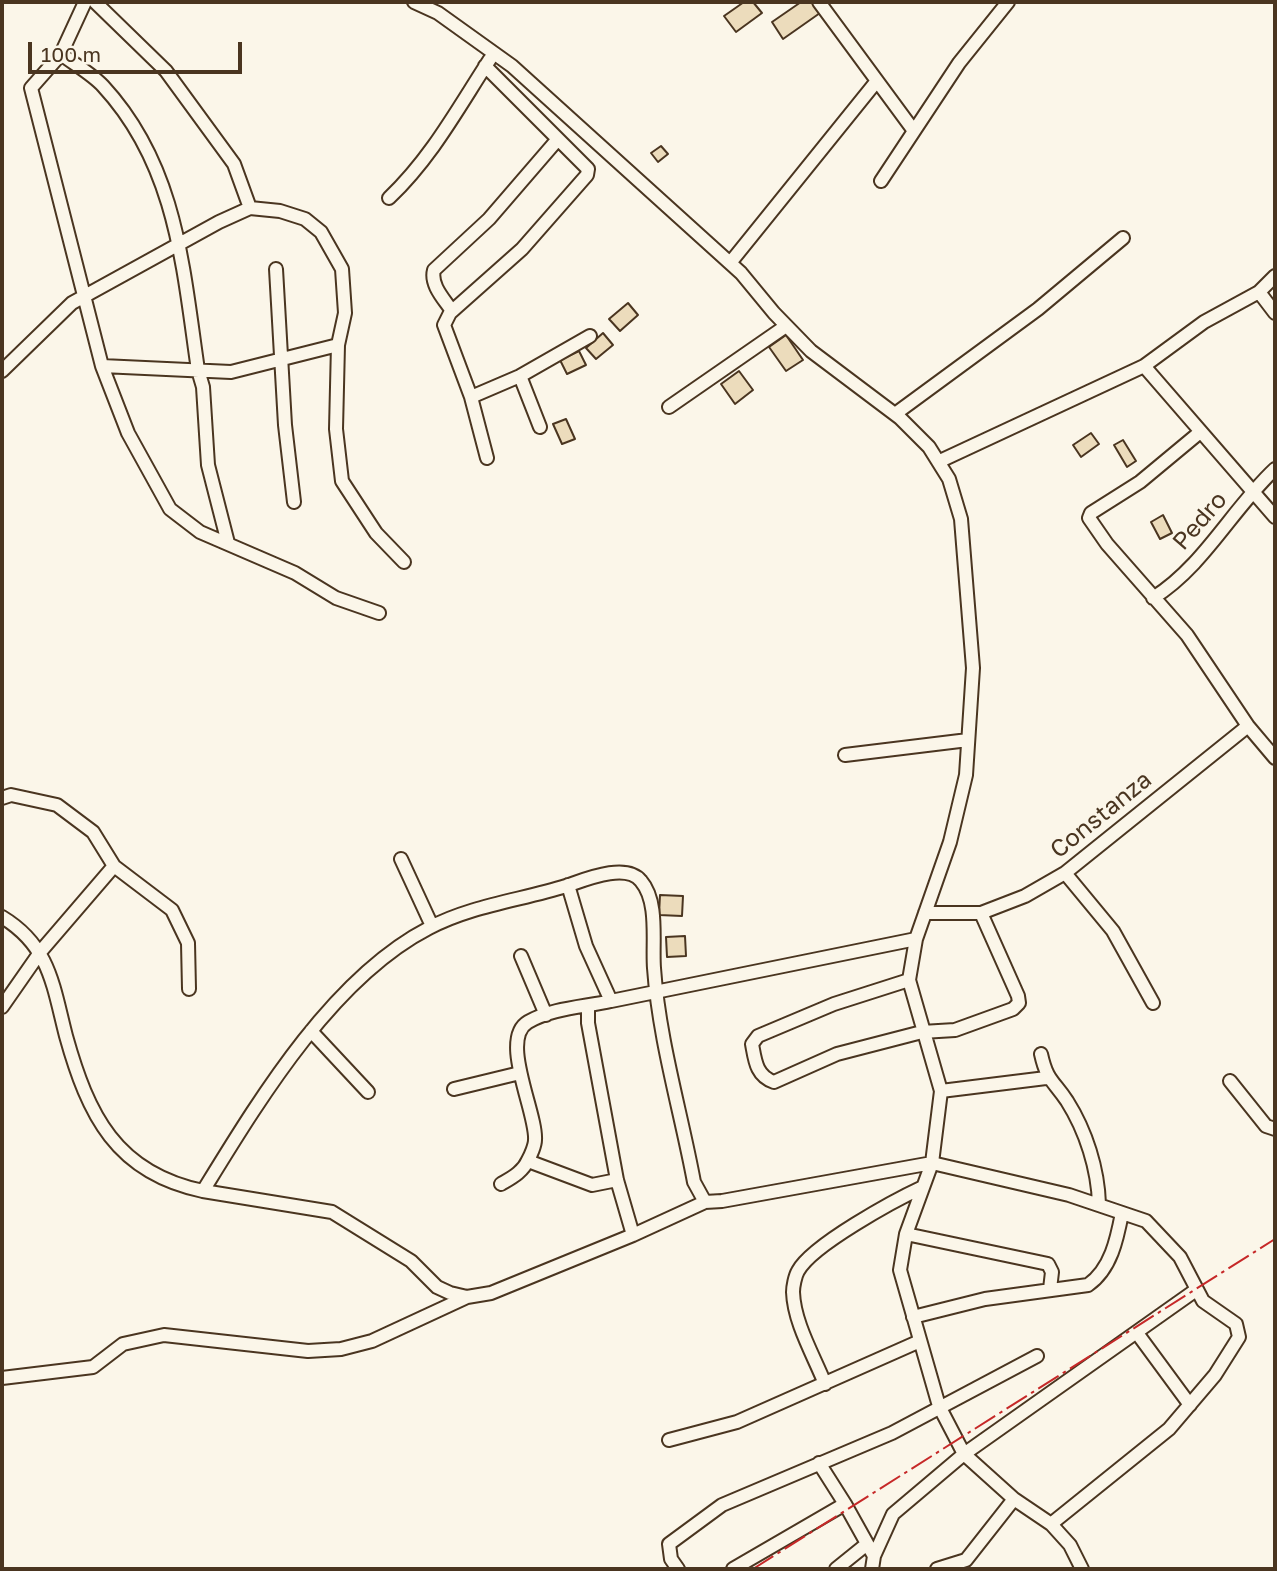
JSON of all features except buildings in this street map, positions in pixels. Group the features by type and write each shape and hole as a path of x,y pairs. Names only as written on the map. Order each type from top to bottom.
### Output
{"street":[{"path":"85,2 61,54 31,88 72,240 83,296 102,366 128,433 170,509 200,532 295,573 336,598 379,612"},
{"path":"95,2 166,71 234,164 250,208"},
{"path":"414,2 438,13 494,52 730,263 811,351 895,414 940,461 949,479 961,519 973,668 966,775 950,842 916,939 909,980 941,1091 932,1163 906,1234 900,1270 939,1406 964,1454 1014,1499 1051,1524 1070,1545 1082,1569"},
{"path":"819,2 914,131"},
{"path":"881,181 959,63 1007,2"},
{"path":"389,198 416,173 438,143 494,52"},
{"path":"61,54 102,85 131,122 158,167 180,244 198,370 203,387 208,466 228,543"},
{"path":"485,66 586,165 587,175 522,249 452,311 444,325 471,397 487,458"},
{"path":"730,263 876,82"},
{"path":"452,311 437,289 432,276 434,270 489,219 558,139"},
{"path":"2,371 83,296 219,222 250,208 280,211 305,219 320,232 342,269 345,313 338,345 336,429 342,481 376,533 404,562"},
{"path":"895,414 1038,309 1124,238"},
{"path":"276,269 285,425 294,502"},
{"path":"940,461 1144,366 1204,322 1259,292 1275,275"},
{"path":"1259,292 1275,313"},
{"path":"669,407 786,326"},
{"path":"471,397 520,376 590,336"},
{"path":"102,366 231,372 338,345"},
{"path":"1144,366 1250,492 1275,517"},
{"path":"520,376 540,427"},
{"path":"1199,433 1140,482 1091,513 1090,525 1194,643 1248,726 1275,758"},
{"name":"Pedro","path":"1153,598 1206,550 1250,492 1275,468"},
{"name":"Constanza","path":"925,913 981,913 1025,896 1065,873 1248,726"},
{"path":"845,755 968,740"},
{"path":"2,798 11,795 57,805 93,832 114,866 172,910 188,943 189,989"},
{"path":"401,859 432,926"},
{"path":"2,1007 41,951 114,866"},
{"path":"1065,873 1114,932 1153,1003"},
{"path":"204,1191 311,1031 359,981 395,950 432,926 597,874 640,878 650,896 656,992 694,1182 705,1202"},
{"path":"568,885 590,958 611,1001"},
{"path":"909,980 834,1004 758,1036 752,1044 755,1064 765,1079 774,1082 837,1054 922,1032 955,1030 1013,1009 1019,1003 981,913"},
{"path":"2,917 41,951 55,986 85,1096 97,1120 144,1169 178,1185 204,1191 332,1212 411,1261 437,1287 467,1297"},
{"path":"501,1184 519,1172 528,1161 535,1140 520,1073 517,1037 520,1028 546,1015 916,939"},
{"path":"521,956 546,1015"},
{"path":"588,1006 588,1023 617,1181 634,1235"},
{"path":"311,1031 368,1092"},
{"path":"1041,1054 1046,1078 1066,1100 1083,1133 1099,1184 1099,1204"},
{"path":"454,1089 520,1073"},
{"path":"941,1091 1046,1078"},
{"path":"1230,1081 1266,1126 1275,1129"},
{"path":"528,1161 592,1185 617,1181"},
{"path":"2,1378 93,1367 123,1344 164,1335 309,1351 341,1349 372,1340 467,1297 491,1293 634,1235 705,1202 722,1202 932,1163 1099,1204 1146,1222 1168,1241 1180,1257 1203,1301 1236,1324 1239,1337 1215,1376 1169,1429 1051,1524"},
{"path":"825,1384 797,1316 793,1291 798,1271 854,1225 888,1203 923,1187"},
{"path":"913,1317 977,1300 1088,1285 1100,1277 1118,1232 1122,1213"},
{"path":"906,1234 1043,1263 1051,1269 1051,1289"},
{"path":"836,1569 871,1556 893,1514 964,1454 1196,1290"},
{"path":"1137,1333 1190,1405"},
{"path":"669,1440 737,1422 920,1341"},
{"path":"678,1569 671,1559 669,1544 722,1505 892,1433 1037,1356"},
{"path":"819,1464 845,1504 871,1556"},
{"path":"937,1569 966,1565 1014,1499"},
{"path":"733,1569 845,1504"}],"power":[{"path":"753,1569 1275,1239"}]}
